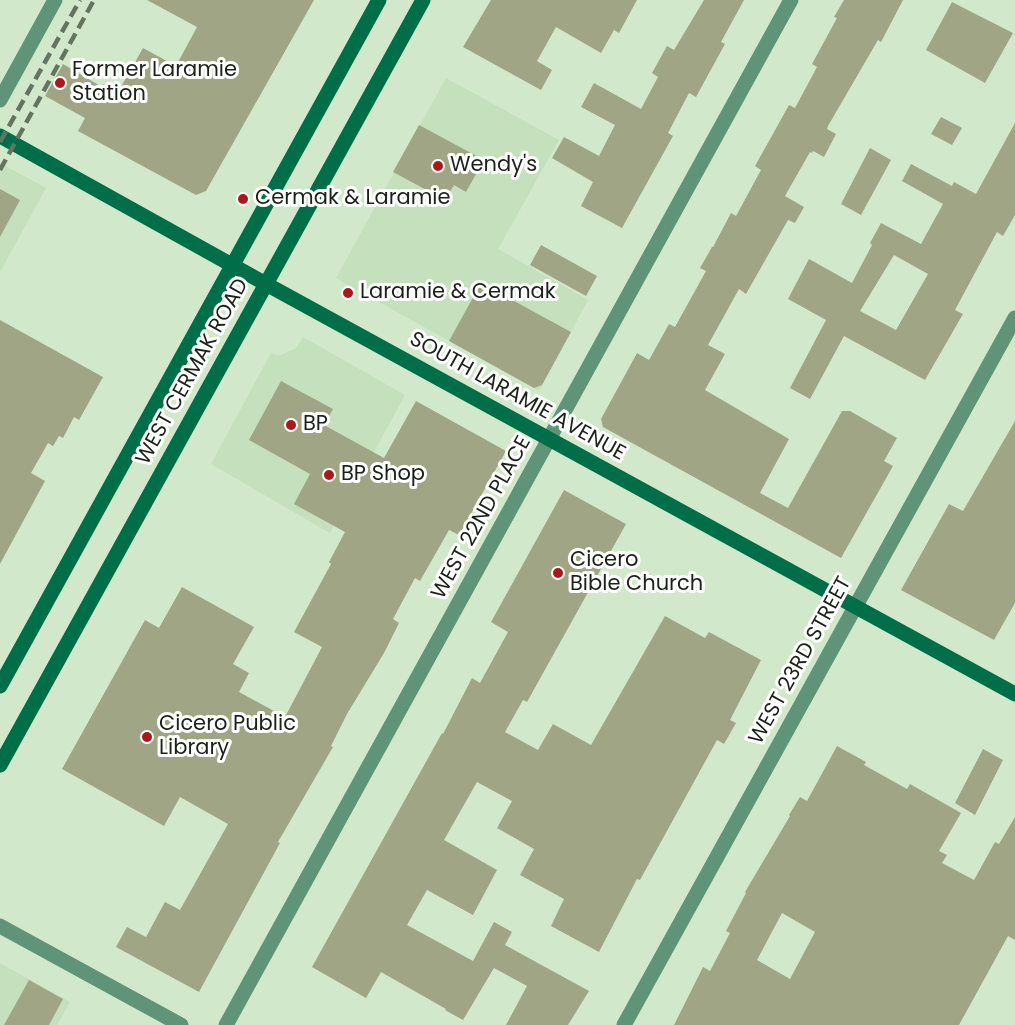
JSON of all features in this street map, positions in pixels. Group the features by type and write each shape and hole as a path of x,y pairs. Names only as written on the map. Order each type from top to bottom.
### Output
{"main road":[{"name":"WEST CERMAK ROAD","path":"0,686 379,0"},
{"name":"WEST CERMAK ROAD","path":"0,765 423,0"},
{"name":"SOUTH LARAMIE AVENUE","path":"0,136 1015,693"}],"street":[{"path":"0,100 55,0"},
{"name":"WEST 22ND PLACE","path":"226,1025 791,0"},
{"name":"WEST 23RD STREET","path":"624,1025 1015,318"},
{"path":"0,926 181,1025"}],"shaded area":[{"path":"446,78 559,140 498,249 588,300 539,391 336,278"},
{"path":"0,163 46,188 0,272"},
{"path":"303,337 405,395 330,533 211,464 271,353 278,356 296,348"},
{"path":"0,963 70,1002 57,1025 0,1025"}],"building":[{"path":"147,0 314,0 206,191 196,195 78,131 85,118 45,96 63,64 102,87 103,84 118,92 143,48 176,66 197,27"},
{"path":"491,0 637,0 619,33 614,30 601,53 556,27 537,61 552,70 541,90 463,47"},
{"path":"704,0 744,0 721,42 725,44 696,97 689,93 668,133 673,136 622,228 581,206 593,182 552,158 564,137 599,156 615,125 581,107 594,83 641,109 658,77 652,73 667,46 674,50"},
{"path":"844,0 903,0 881,42 878,40 828,126 827,129 836,134 824,157 813,151 810,152 785,196 804,207 795,223 788,220 746,294 739,289 708,345 725,354 705,390 789,439 760,493 788,508 842,411 850,411 897,438 884,461 893,466 841,558 603,427 601,419 637,353 649,360 669,324 675,327 706,271 700,268 731,213 736,216 761,170 755,166 789,105 795,108 817,67 812,64"},
{"path":"952,2 1013,33 985,83 926,50"},
{"path":"941,117 962,128 952,145 931,134"},
{"path":"1015,123 1015,215 1003,236 997,232 955,310 963,314 925,380 844,336 810,399 790,388 826,320 788,299 809,259 852,283 881,223 921,244 943,204 902,181 911,164 952,186 954,182 976,194","holes":["894,255 928,274 896,330 860,311"]},
{"name":"Wendy's","path":"419,125 484,160 466,192 454,185 445,200 393,172"},
{"path":"870,148 891,160 861,215 841,204"},
{"path":"0,189 20,200 0,237"},
{"path":"541,245 597,276 586,296 530,265"},
{"path":"481,283 571,332 542,385 534,388 449,341"},
{"path":"0,320 103,377 79,420 74,417 63,438 59,436 53,446 48,443 31,473 45,481 0,564"},
{"path":"281,381 333,409 324,425 384,458 416,401 506,451 459,535 449,530 420,581 415,578 393,619 399,623 384,653 347,714 331,746 333,747 278,842 280,843 199,992 116,947 127,927 146,937 165,902 180,910 228,824 180,797 164,826 62,769 145,620 159,628 182,587 254,627 233,664 249,673 239,692 285,717 322,647 294,632 331,564 329,562 345,532 294,504 310,474 249,440"},
{"path":"1015,421 1015,603 994,640 901,590 949,504 963,511"},
{"path":"564,490 626,524 527,702 523,700 505,732 538,750 553,724 591,745 665,616 705,638 709,632 761,660 730,720 736,723 724,744 717,740 640,880 637,879 599,952 551,926 564,899 520,875 534,849 497,828 512,801 477,782 444,840 497,870 473,915 427,890 407,925 473,961 494,922 512,932 505,945 589,991 568,1025 506,1025 527,986 494,968 463,1020 381,972 366,998 312,967 472,678 480,683 508,632 491,622"},
{"path":"837,746 866,762 864,765 907,789 910,784 961,813 939,851 947,855 942,863 974,880 995,842 999,844 1015,817 1015,940 1008,936 959,1025 674,1025 703,967 710,971 730,933 726,931 745,892 789,815 800,797 807,801","holes":["782,913 815,932 790,979 757,960"]},
{"path":"983,749 1003,760 975,815 955,803"},
{"path":"29,980 63,999 49,1025 4,1025"}],"railway":[{"path":"0,142 80,0"},
{"path":"0,170 94,0"}],"place":[{"name":"Former Laramie Station","path":"60,83"},
{"name":"Wendy's","path":"438,166"},
{"name":"Cermak & Laramie","path":"243,199"},
{"name":"Laramie & Cermak","path":"348,293"},
{"name":"BP","path":"291,425"},
{"name":"BP Shop","path":"329,475"},
{"name":"Cicero Bible Church","path":"558,573"},
{"name":"Cicero Public Library","path":"147,737"}]}
